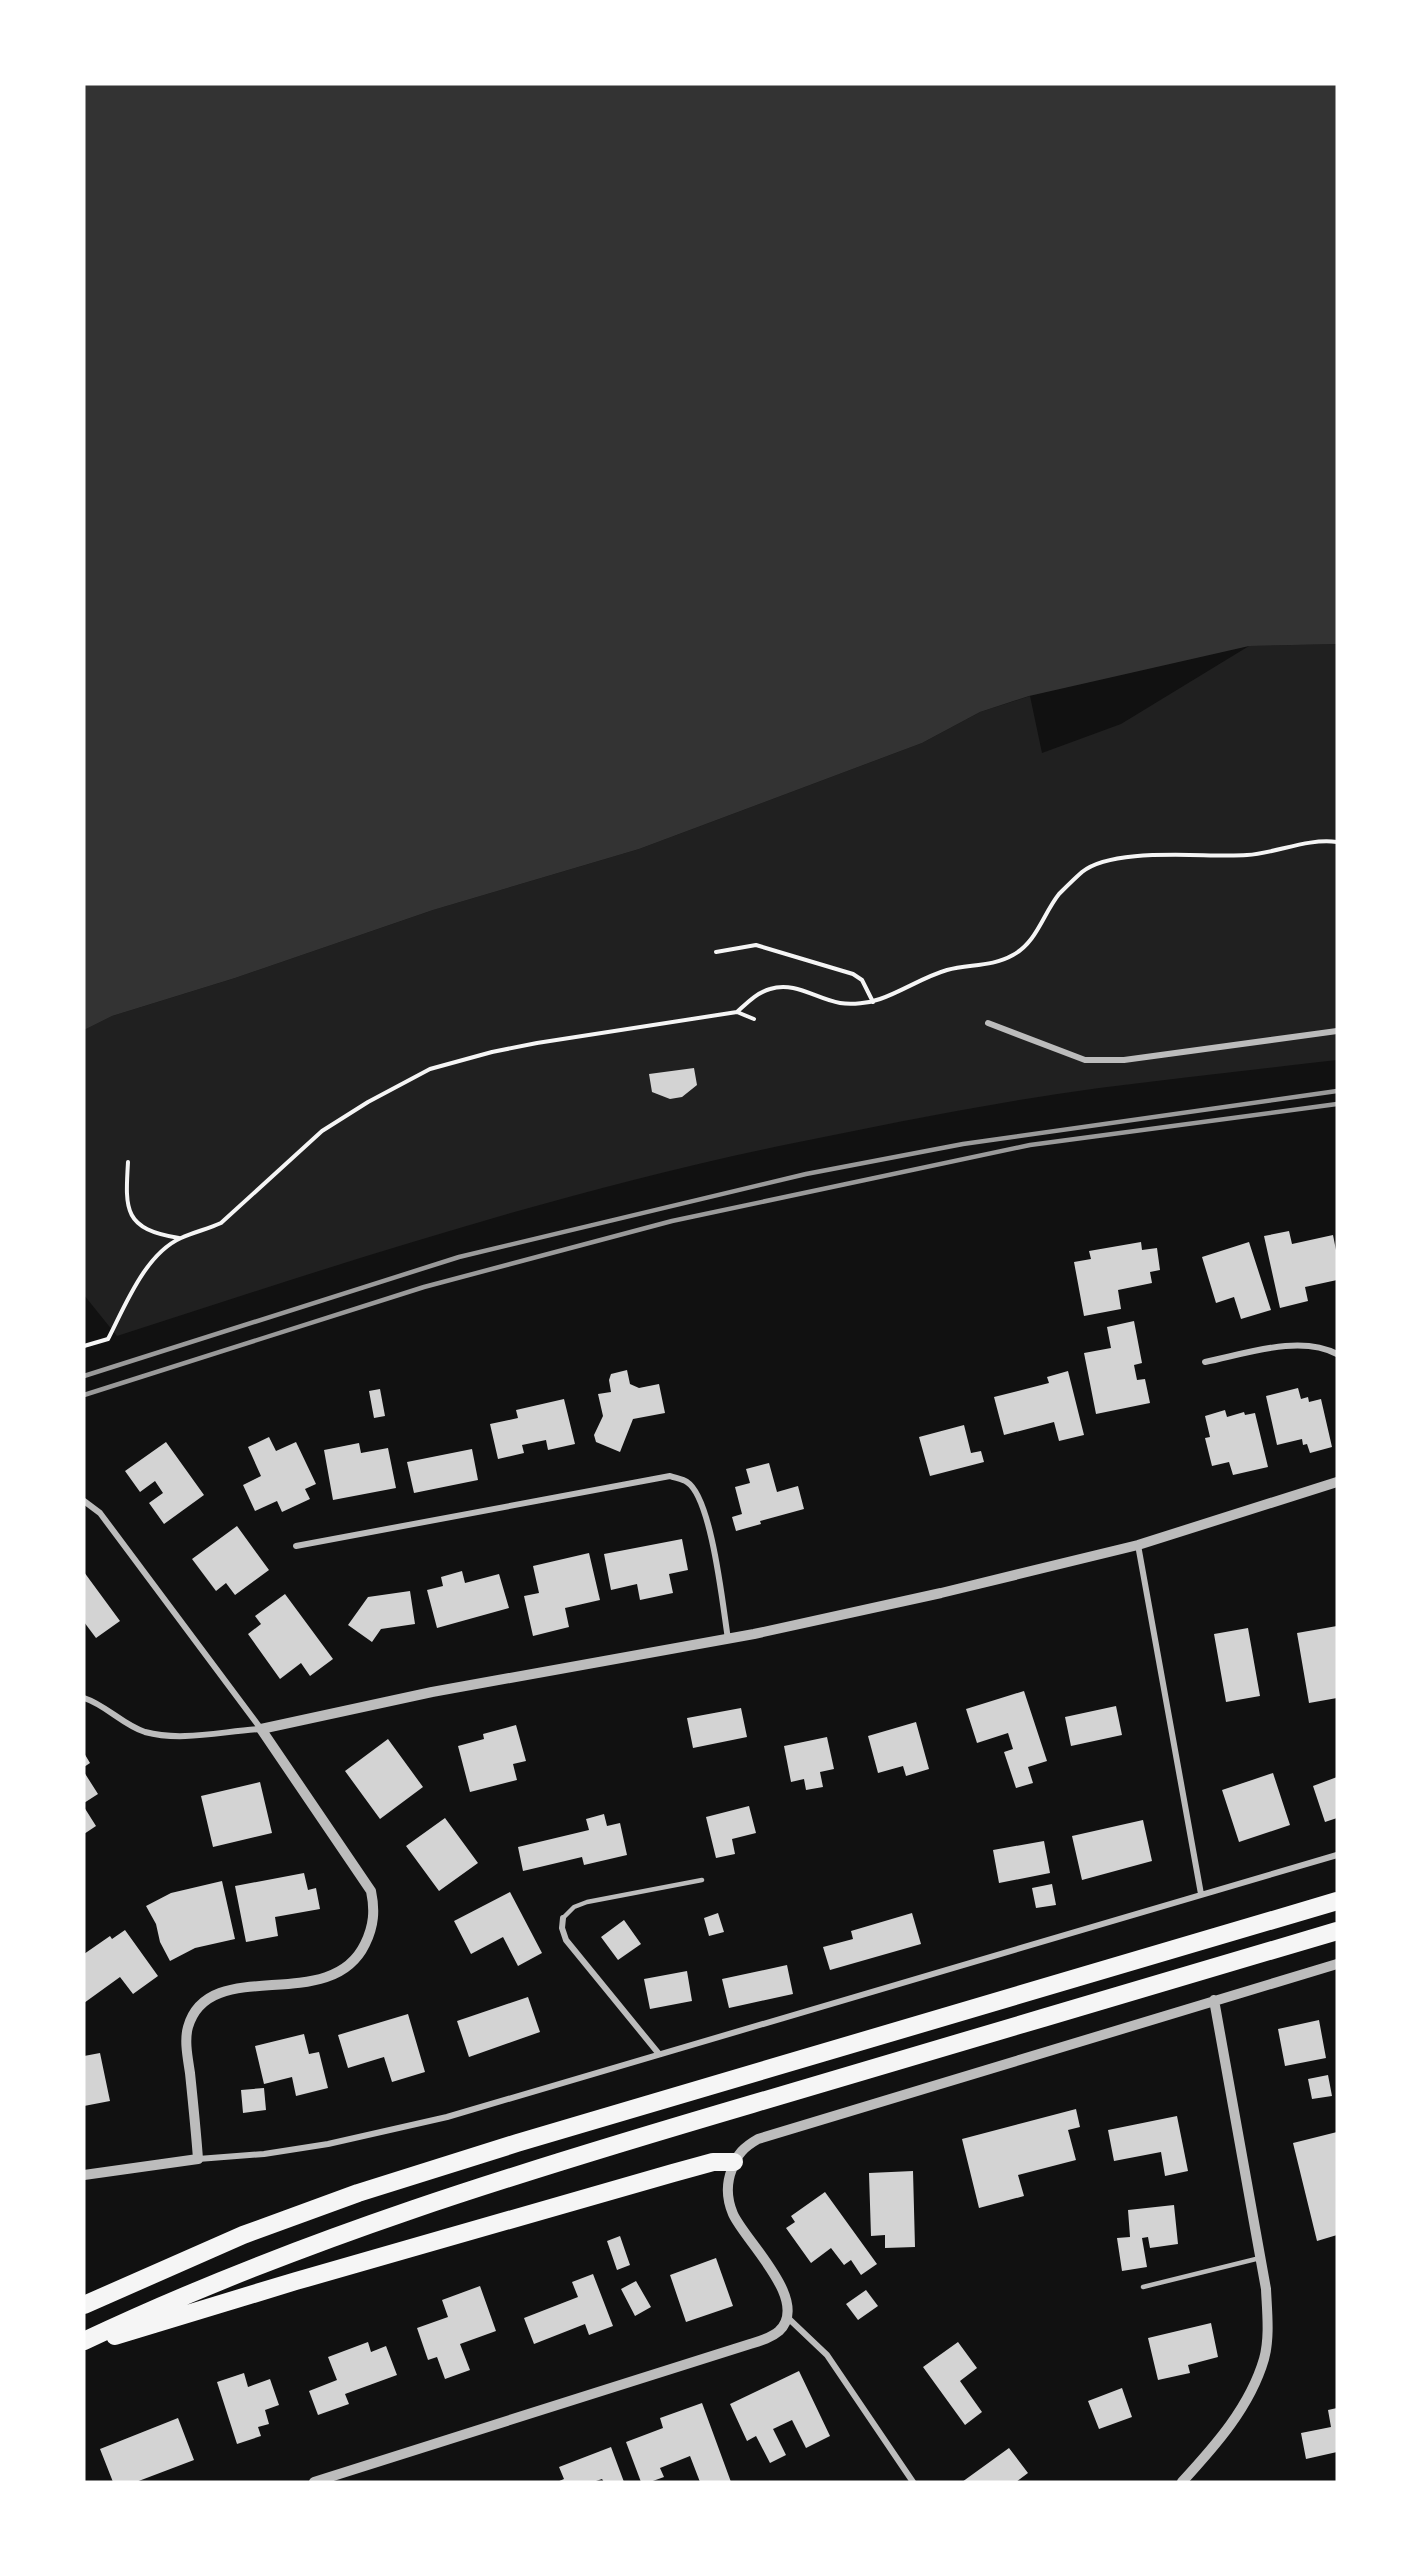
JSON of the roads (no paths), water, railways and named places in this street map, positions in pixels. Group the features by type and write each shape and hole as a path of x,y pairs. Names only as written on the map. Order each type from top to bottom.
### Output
{"highway":[{"path":"84,2305 243,2235 358,2193 529,2140 1337,1901"},
{"path":"84,2343 241,2271 375,2221 529,2170 1337,1931"},
{"path":"84,2343 673,2173 713,2162 734,2162"}],"street":[{"path":"988,1023 1085,1060 1124,1060 1337,1031"},
{"path":"1205,1362 1304,1344 1316,1345 1337,1354"},
{"path":"296,1546 670,1476 688,1483 699,1497 709,1522 728,1639"},
{"path":"84,1698 97,1702 143,1731 180,1737 261,1729 432,1692 728,1639 930,1596 1138,1545 1337,1482"},
{"path":"84,1501 100,1513 261,1729 371,1891 375,1907 371,1932 360,1954 347,1969 319,1980 219,1992 201,2004 188,2031 198,2159"},
{"path":"1138,1545 1201,1894"},
{"path":"84,2175 198,2159 264,2154 328,2144 447,2117 1201,1894 1337,1856"},
{"path":"563,1918 562,1928 566,1940 659,2054"},
{"path":"314,2482 761,2340 781,2329 787,2317 786,2296 738,2223 729,2204 728,2184 734,2162 746,2145 758,2139 1337,1964"},
{"path":"1182,2482 1217,2444 1251,2393 1265,2358 1268,2326 1266,2289 1214,2000"},
{"path":"787,2317 828,2355 913,2482"}],"lane":[{"path":"563,1918 574,1906 587,1902 702,1880"},
{"path":"1143,2287 1260,2258"}],"railway":[{"path":"84,1376 459,1257 806,1174 963,1144 1337,1091"},
{"path":"84,1395 424,1287 672,1221 1030,1145 1337,1104"}]}
